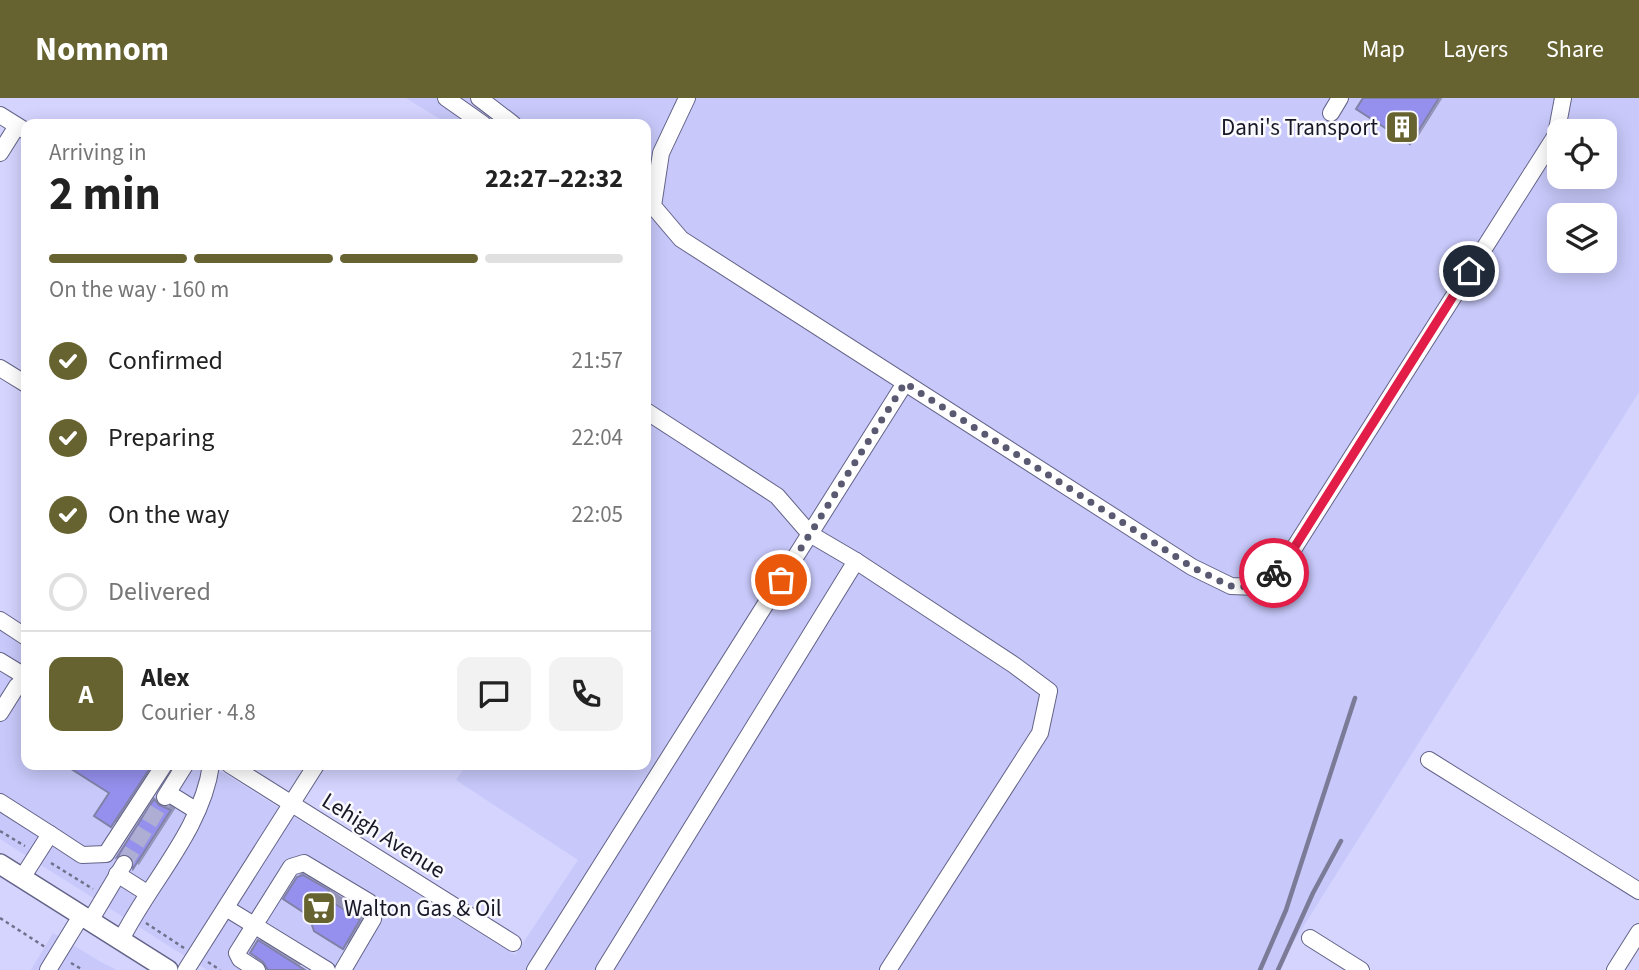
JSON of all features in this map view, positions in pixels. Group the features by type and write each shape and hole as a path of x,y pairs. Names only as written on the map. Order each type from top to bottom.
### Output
{"main road":[{"path":"0,864 168,970"}],"street":[{"path":"446,98 476,119"},
{"path":"479,98 506,119"},
{"path":"687,98 661,153 653,206 681,239 1192,567 1230,586 1258,587 1282,567 1556,135 1563,98"},
{"path":"1331,113 1340,98"},
{"path":"0,115 21,128"},
{"path":"0,153 21,130"},
{"path":"0,368 21,381"},
{"path":"535,970 905,383"},
{"path":"651,414 777,496 810,534 856,561 1049,691 1040,733 888,970"},
{"path":"604,970 856,561"},
{"path":"0,620 21,634"},
{"path":"0,661 21,676"},
{"path":"0,713 17,686 21,684"},
{"path":"1429,760 1639,891"},
{"path":"0,802 82,855 106,855 161,770"},
{"path":"182,770 166,795 197,811"},
{"path":"121,940 197,811 208,787 210,770"},
{"name":"Lehigh Avenue","path":"238,770 513,943"},
{"path":"186,970 313,770"},
{"path":"22,878 50,834"},
{"path":"257,970 240,959 237,953 291,867 304,863 369,902 374,910 373,919 343,970"},
{"path":"48,970 120,869 147,893"},
{"path":"226,908 327,970"},
{"path":"1615,970 1639,932"},
{"path":"1310,938 1361,970"}],"path":[{"path":"0,918 83,970"}],"shaded area":[{"path":"406,98 1639,98 1639,392 1276,970 207,970 0,839 0,631 21,645 21,770 219,770 515,955 578,860 456,780 463,770 651,770 651,119 440,119"},
{"path":"53,933 101,962 117,970 31,970"}],"building":[{"name":"Dani's Transport","path":"1363,98 1439,98 1410,144 1356,109"},
{"path":"73,770 149,770 111,827 94,816 109,793"},
{"path":"154,799 159,805 171,810 133,869 130,855 117,857"},
{"name":"Walton Gas & Oil","path":"303,875 329,890 325,897 360,920 343,949 314,931 309,916 283,899 297,877"},
{"path":"258,940 305,970 268,970 263,962 250,953"}],"tunnel":[{"path":"124,864 165,797"}],"railway":[{"path":"1260,970 1286,910 1355,698"},
{"path":"1278,970 1313,893 1341,841"}],"way so far":[{"path":"781,580 905,383 1192,567 1230,586 1258,587 1274,573"}],"place":[{"name":"Dani's Transport","path":"1402,127"},
{"name":"Walton Gas & Oil","path":"319,908"}],"route":[{"path":"1274,573 1282,567 1469,271"}]}
